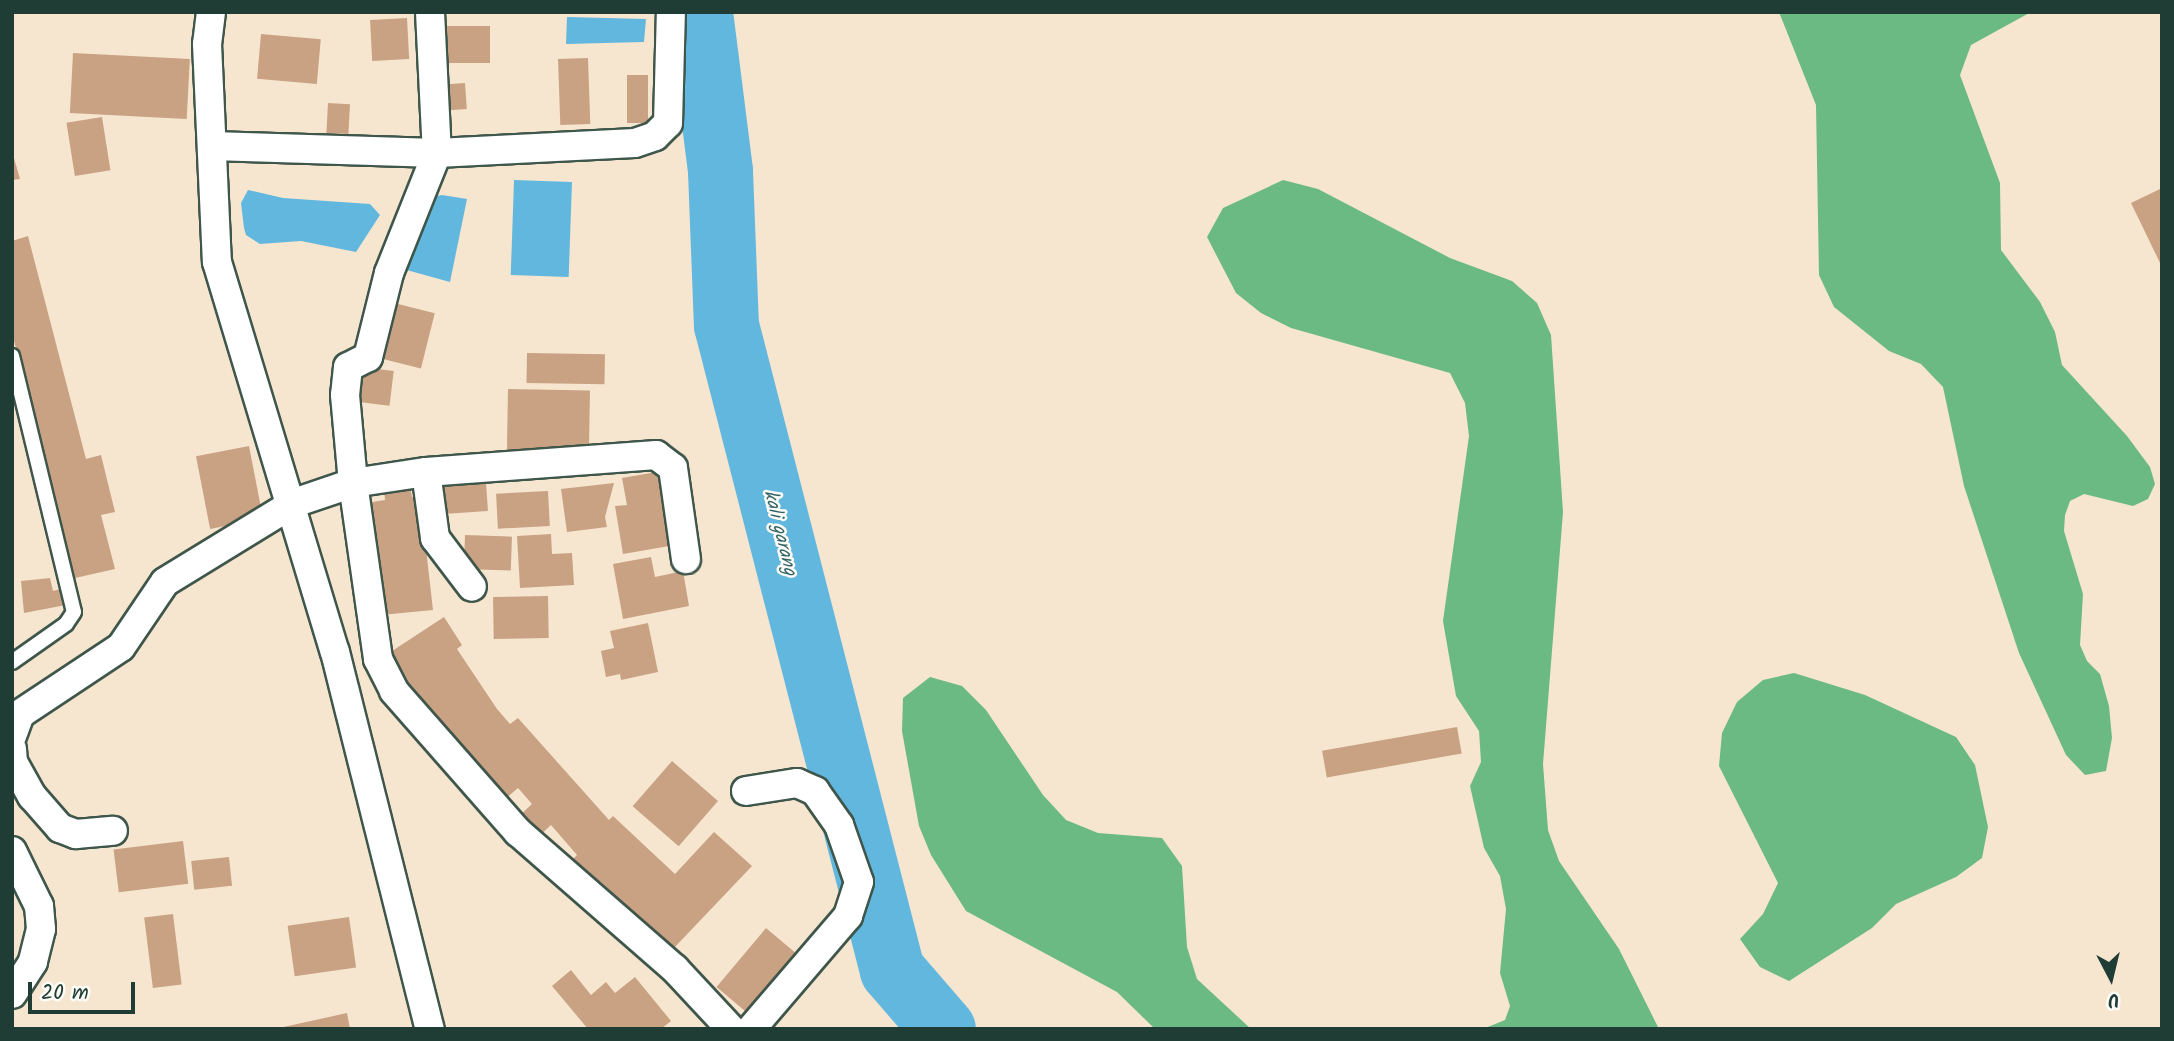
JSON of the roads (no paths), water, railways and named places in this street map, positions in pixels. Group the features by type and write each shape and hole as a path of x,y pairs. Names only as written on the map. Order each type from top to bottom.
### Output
{"street":[{"path":"211,12 207,44 217,262 293,503 430,1029"},
{"path":"430,12 437,153 389,273 368,357 348,367 345,395 353,482 378,659 394,691 518,832 675,969 731,1029"},
{"path":"212,146 437,153 635,143 655,136 667,123 671,110 671,12"},
{"path":"12,736 20,714 121,647 165,582 293,503 353,482 426,472 656,455 673,468 686,559"},
{"path":"426,472 435,538 472,587"},
{"path":"12,749 13,762 32,796 60,828 76,834 113,831"},
{"path":"747,791 797,783 815,791 839,825 859,882 848,916 751,1029"},
{"path":"12,851 39,906 40,929 33,962 12,994"}],"lane":[{"path":"12,356 74,612 66,624 12,662"}],"water":[{"path":"567,17 646,19 644,42 566,44"},
{"path":"514,180 572,182 569,277 511,275"},
{"path":"248,190 283,198 370,204 380,215 356,252 301,241 260,244 246,235 244,228 241,203"},
{"path":"442,195 467,199 450,282 403,269 433,197"}],"waterway":[{"name":"kali garang","path":"700,12 720,171 726,325 892,970 943,1029"}]}
